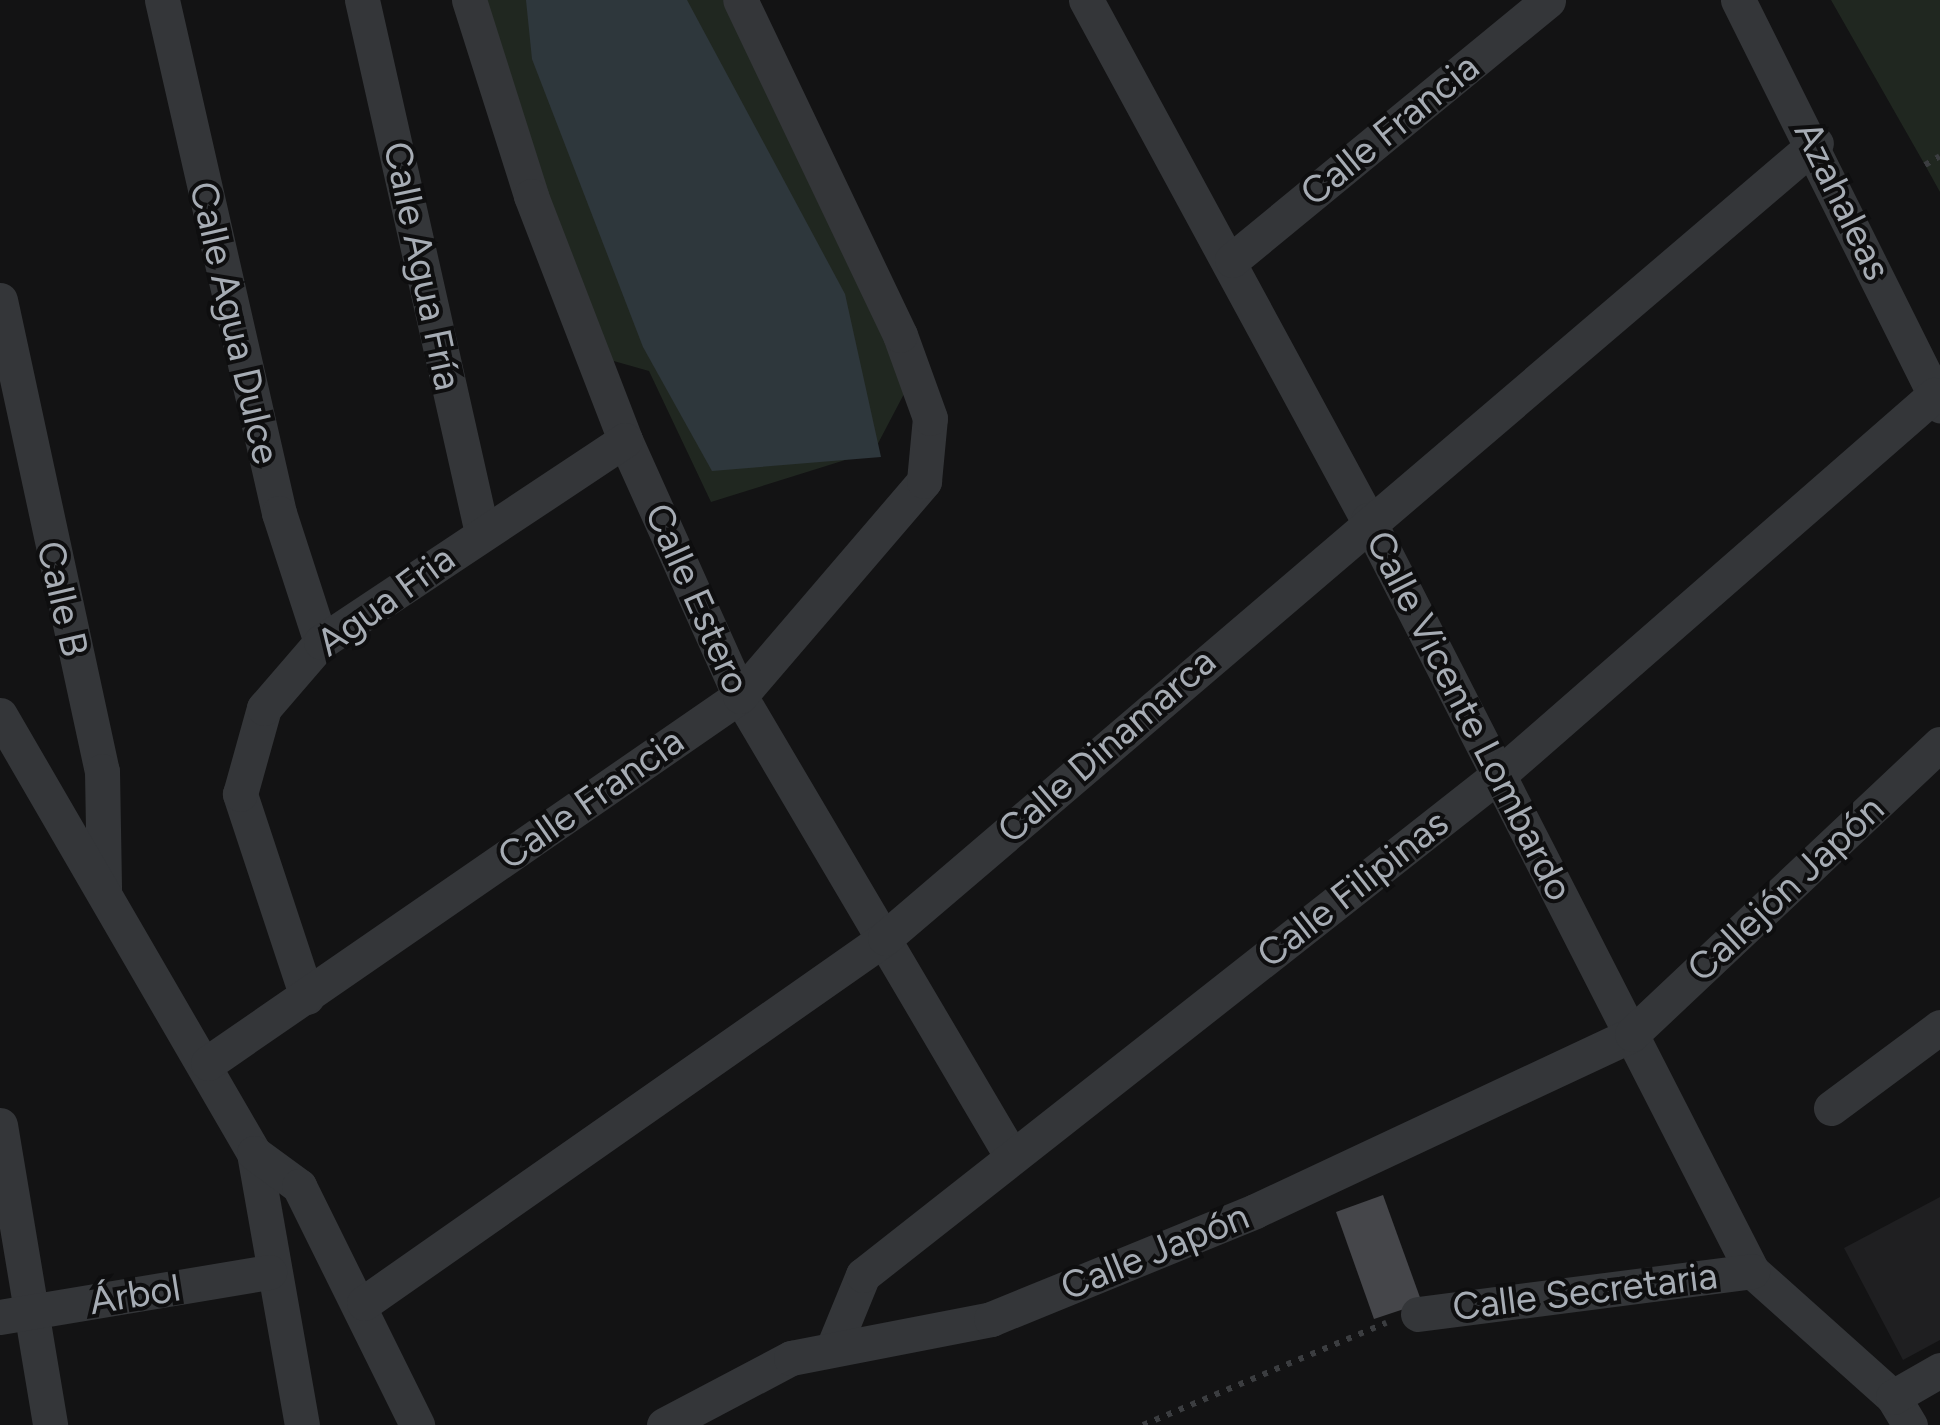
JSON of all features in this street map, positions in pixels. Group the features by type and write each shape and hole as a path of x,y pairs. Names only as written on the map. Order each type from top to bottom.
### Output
{"street":[{"name":"Calle Agua Dulce","path":"162,0 279,513 320,642"},
{"name":"Calle Agua Fría","path":"362,0 482,533"},
{"name":"Calle Estero","path":"468,0 530,196 625,440 740,696 1012,1157"},
{"name":"Calle Francia","path":"208,1063 740,696 924,481 930,418 900,335 740,0"},
{"name":"Calle Francia","path":"1232,260 1548,0"},
{"name":"Azahaleas","path":"1738,0 1816,143 1937,400"},
{"name":"Calle Vicente Lombardo","path":"1092,2 1232,260 1500,773 1752,1270 1902,1411"},
{"name":"Calle Dinamarca","path":"364,1303 884,938 1368,520 1816,143"},
{"name":"Calle B","path":"0,300 102,770 104,900"},
{"name":"Calle Filipinas","path":"833,1348 863,1275 1500,773 1937,400"},
{"name":"Agua Fria","path":"306,997 240,794 264,708 320,642 625,440"},
{"path":"0,715 104,900 208,1063 254,1153 269,1272 302,1425"},
{"name":"Callejón Japón","path":"1632,1034 1940,744"},
{"path":"1831,1108 1940,1026"},
{"name":"Calle Japón","path":"664,1425 791,1358 990,1319 1255,1211 1632,1034"},
{"path":"0,1125 16,1314 50,1425"},
{"path":"254,1153 299,1186 364,1303 417,1425"},
{"name":"Calle Secretaria","path":"1418,1314 1752,1270"},
{"name":"Árbol","path":"16,1314 269,1272"},
{"path":"1902,1411 1940,1370"}],"path":[{"path":"1925,165 1940,156"},
{"path":"1143,1425 1344,1336 1418,1314"}],"shaded area":[{"path":"470,0 736,0 800,124 905,392 874,451 711,502 649,371 596,356"},
{"path":"526,0 687,0 845,294 881,457 712,471 643,347 532,59"},
{"path":"1831,0 1940,0 1940,192 1925,165"},
{"path":"1940,1197 1940,1340 1903,1360 1844,1248"}],"building":[{"path":"1383,1195 1422,1303 1374,1319 1336,1212"}]}
